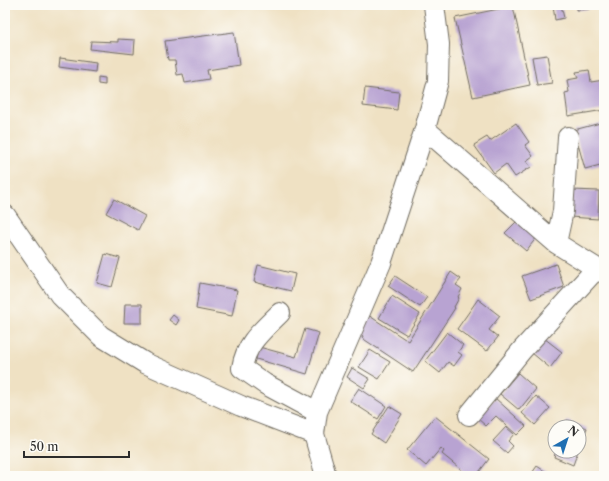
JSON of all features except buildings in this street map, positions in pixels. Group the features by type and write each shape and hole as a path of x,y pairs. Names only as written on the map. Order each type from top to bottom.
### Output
{"street":[{"path":"326,476 314,434 317,412 381,263 425,130 438,81 439,44 434,5"},
{"path":"425,130 556,243 600,271 522,350 469,415"},
{"path":"556,243 564,211 568,137"},
{"path":"5,215 60,295 102,336 146,364 241,406 314,434"},
{"path":"280,313 253,340 244,354 242,368 265,384 317,412"}]}
